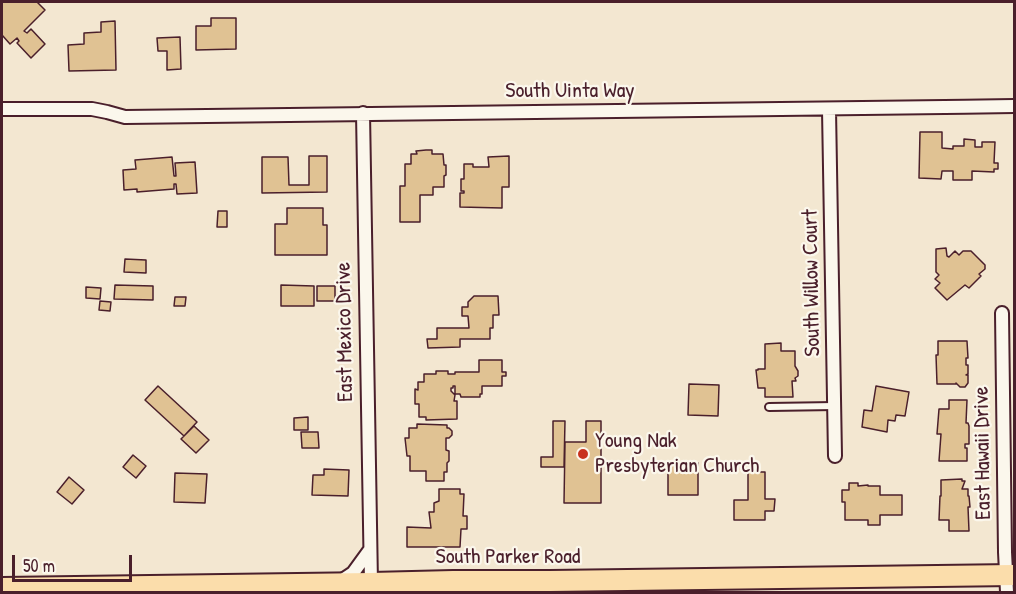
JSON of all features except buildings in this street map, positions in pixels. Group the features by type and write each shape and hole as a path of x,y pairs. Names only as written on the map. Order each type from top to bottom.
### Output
{"main road":[{"name":"South Parker Road","path":"2,588 336,584 369,588 417,582 1009,581"},
{"path":"399,592 417,582"}],"street":[{"name":"South Uinta Way","path":"2,109 92,109 125,117 1014,106"},
{"name":"South Willow Court","path":"829,110 835,456"},
{"name":"East Mexico Drive","path":"363,113 369,588"},
{"name":"East Hawaii Drive","path":"1002,313 1009,581"},
{"path":"336,584 353,573 370,550"}],"lane":[{"path":"769,407 835,406"}],"place":[{"name":"Young Nak Presbyterian Church","path":"583,454"}]}
